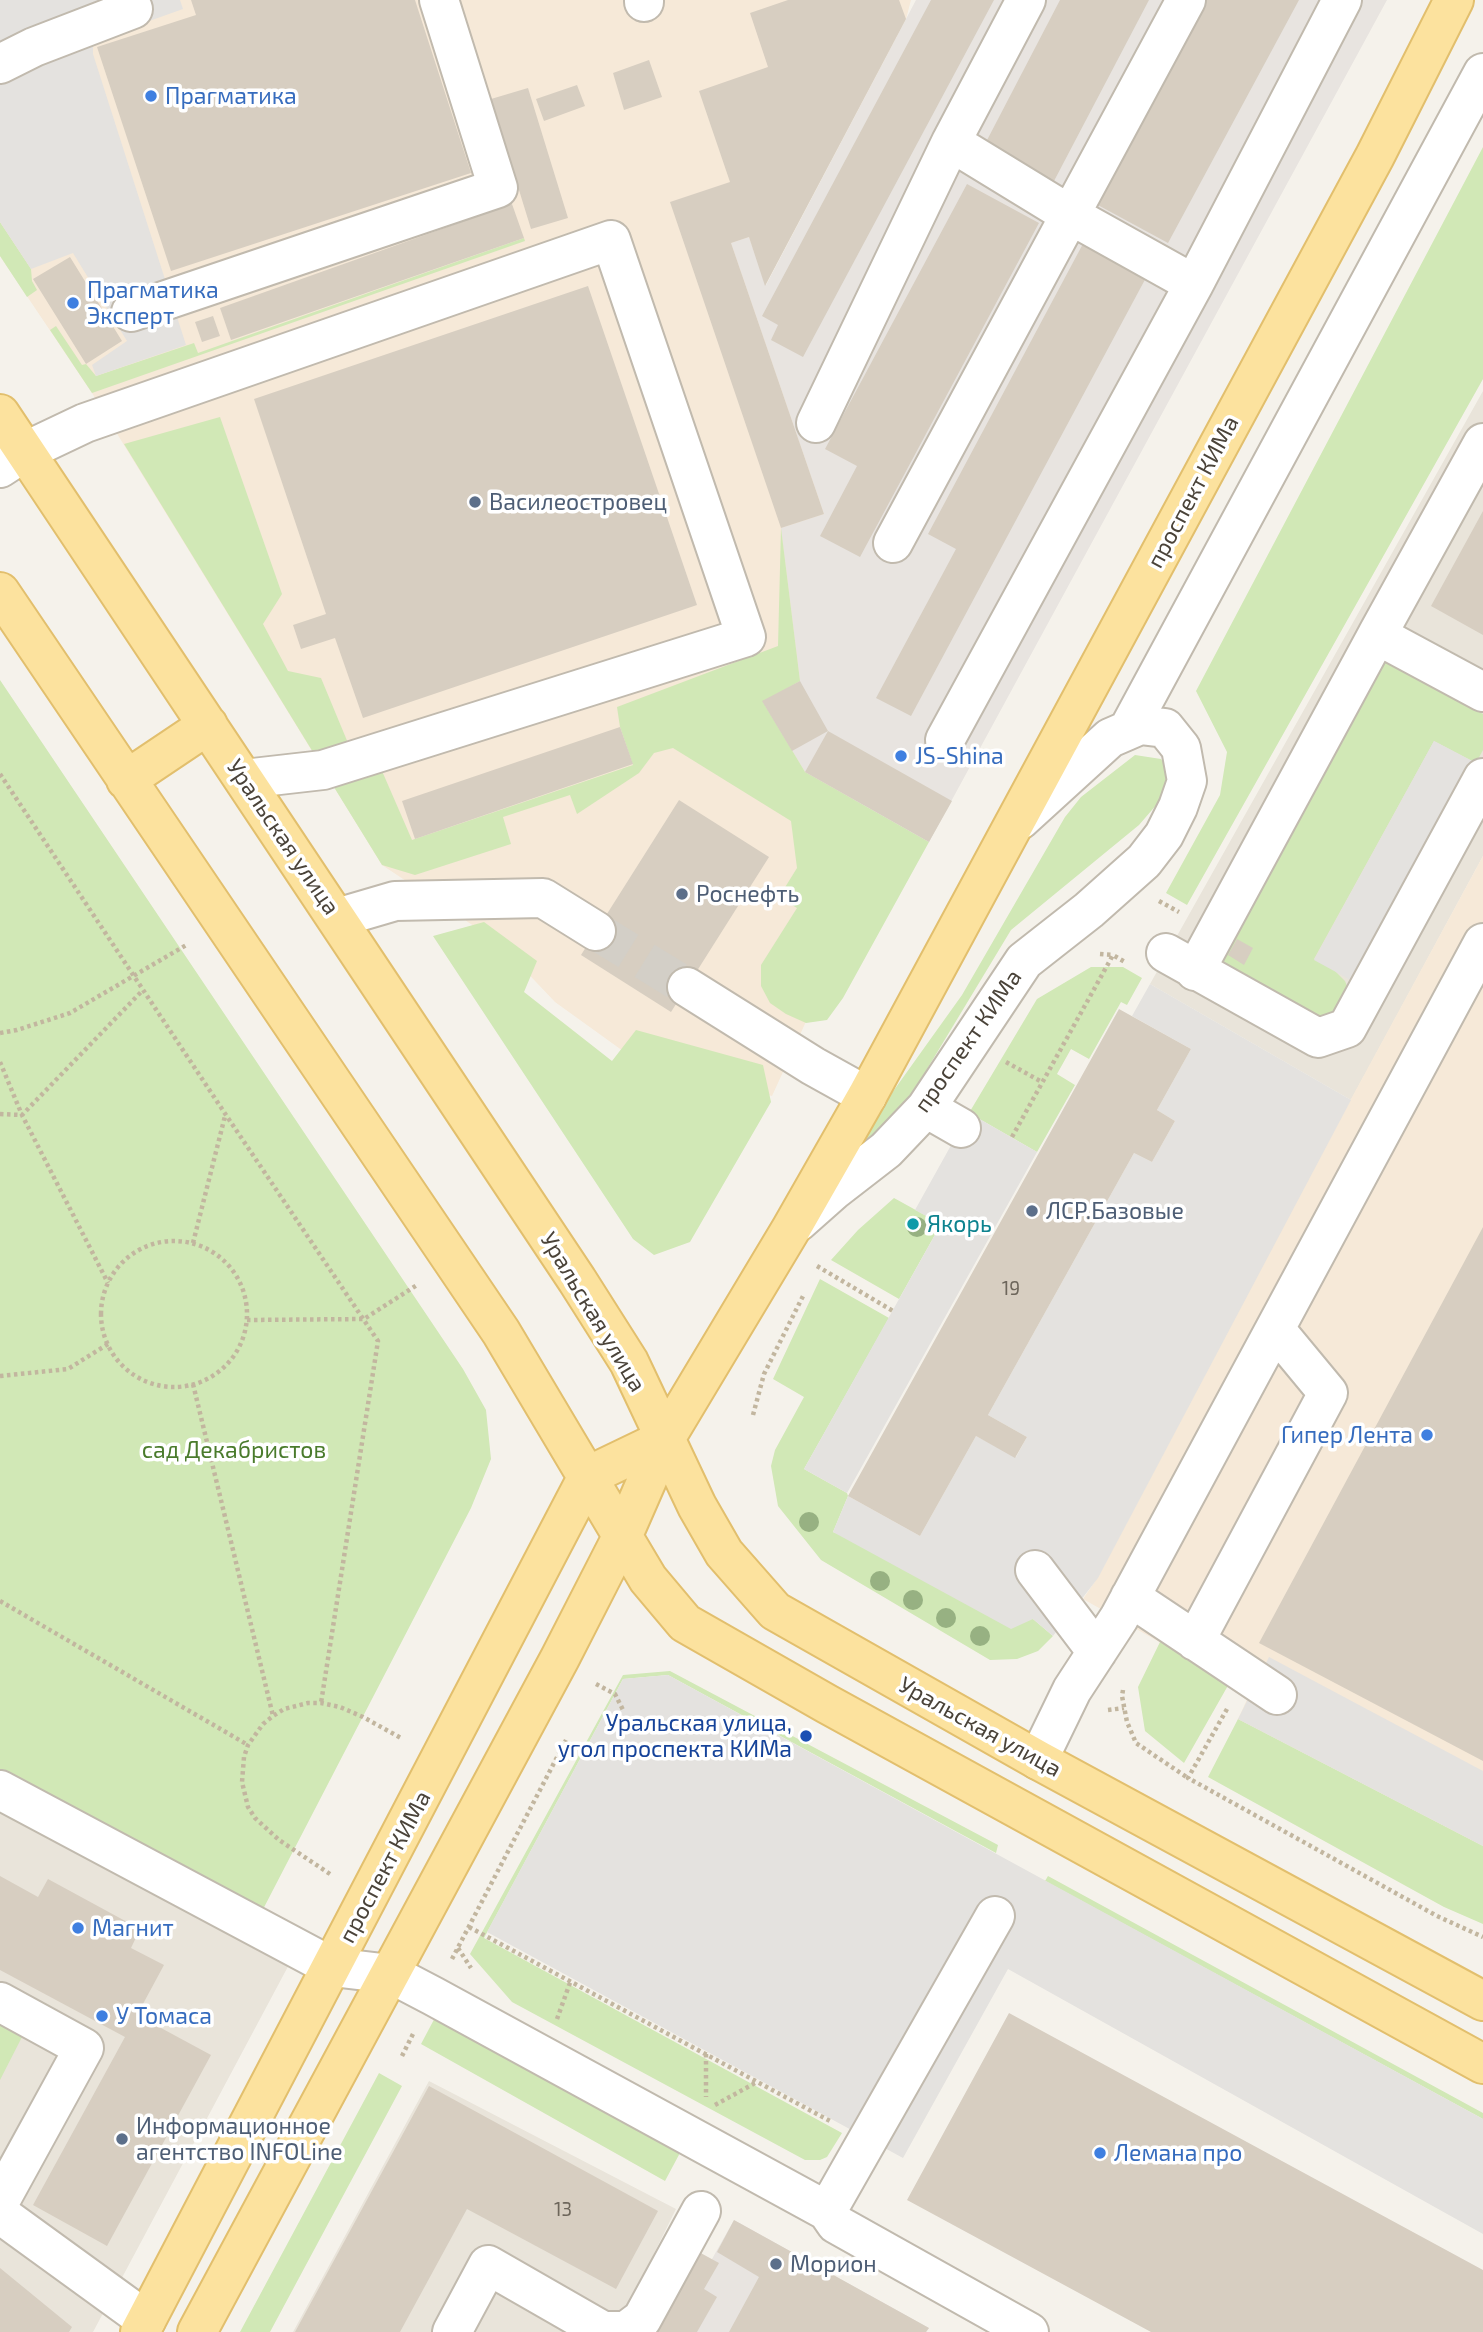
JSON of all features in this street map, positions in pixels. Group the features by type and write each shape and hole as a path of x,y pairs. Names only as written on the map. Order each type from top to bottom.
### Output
{"main road":[{"name":"проспект КИМа","path":"197,2332 560,1658 623,1535 665,1439 867,1096 1375,156 1454,0"},
{"name":"Уральская улица","path":"0,414 13,460 208,725 337,918 629,1362 697,1506 724,1553 775,1611 1038,1760 1483,2001"},
{"path":"0,592 502,1332 648,1579 685,1623 1483,2064"},
{"path":"126,780 208,725"},
{"path":"588,1476 665,1439"},
{"name":"проспект КИМа","path":"143,2326 588,1476"}],"street":[{"path":"131,312 498,188 439,0"},
{"path":"816,423 951,142 1026,0"},
{"path":"893,543 1072,216 1186,0"},
{"path":"945,740 1194,284 1342,0"},
{"path":"0,64 34,47 133,9"},
{"path":"1128,730 1483,73"},
{"path":"951,142 1072,216 1194,284"},
{"path":"13,460 85,423 611,240 746,637 323,770 244,779"},
{"path":"1483,443 1377,635 1164,963 1318,1038 1347,1028 1483,778"},
{"path":"1377,635 1483,692"},
{"name":"проспект КИМа","path":"791,1229 833,1191 886,1150 926,1108 1024,961 1089,910 1144,861 1164,835 1187,781 1181,748 1165,728 1140,724 1110,737 1011,828"},
{"path":"337,918 395,901 542,898 596,931"},
{"path":"1038,1760 1072,1690 1130,1597 1483,943"},
{"path":"687,987 813,1066 867,1096"},
{"path":"926,1108 961,1128"},
{"path":"1195,1641 1328,1393 1275,1329"},
{"path":"1035,1570 1097,1652"},
{"path":"1130,1597 1278,1695"},
{"path":"0,1790 332,1967 391,1974 433,1996 827,2211 836,2224 1029,2332"},
{"path":"827,2211 995,1916"},
{"path":"0,2002 85,2048 0,2201"},
{"path":"452,2332 488,2265 603,2331 626,2331 642,2319 701,2211"},
{"path":"0,2214 143,2326"}],"path":[{"path":"0,774 378,1340 321,1703"},
{"path":"1155,899 1187,917"},
{"path":"0,1033 70,1013 188,944"},
{"path":"1121,960 1126,952"},
{"path":"1012,1137 1113,955 1121,960 1164,963"},
{"path":"0,1114 22,1115 143,990"},
{"path":"1001,1059 1042,1082"},
{"path":"0,1062 22,1115 108,1283"},
{"path":"193,1243 226,1115"},
{"path":"168,1241 193,1243 216,1254 234,1272 245,1295 247,1320 241,1345 217,1374 193,1384 168,1387 144,1380 123,1365 108,1344 101,1307 108,1283 123,1262 144,1247 168,1241"},
{"path":"817,1266 893,1311"},
{"path":"247,1320 364,1319 417,1285"},
{"path":"0,1376 68,1369 108,1344"},
{"path":"193,1384 273,1716"},
{"path":"0,1601 248,1745"},
{"path":"1188,1778 1247,1675"},
{"path":"596,1684 615,1694 623,1710"},
{"path":"1124,1686 1122,1696 1127,1722 1136,1743 1188,1778 1437,1916 1483,1937"},
{"path":"330,1874 279,1840 255,1818 248,1807 242,1782 248,1745 263,1724 273,1716 296,1705 321,1703 363,1717 401,1738"},
{"path":"402,2056 570,1733"},
{"path":"469,1927 835,2124"},
{"path":"458,1948 479,1976"},
{"path":"554,2028 571,1980"},
{"path":"706,2054 706,2099"},
{"path":"706,2110 757,2082"}],"shaded area":[{"path":"0,0 911,0 906,19 765,286 824,514 862,899 772,1096 623,1051 555,1002 498,942 382,865 92,393 0,256"},
{"path":"0,0 180,0 183,9 93,41 93,54 186,345 96,376 92,365 127,341 73,253 31,269 0,222"},
{"path":"916,0 1387,0 929,842 805,772 762,701 800,681 781,528 824,514 731,243 749,237 766,285"},
{"path":"1483,391 1483,856 1351,1100 1150,984"},
{"path":"1434,741 1476,763 1356,983 1314,960"},
{"path":"1483,856 1483,1846 1238,1719 1250,1693 1083,1599 1098,1577 1301,1191"},
{"path":"1150,984 1351,1100 1098,1578 1053,1636 1033,1619 1011,1629 833,1532 848,1496 920,1536 976,1436 1016,1457 1027,1437 988,1415 1134,1153 1152,1162 1175,1121 1157,1110 1191,1049 1132,1016"},
{"path":"969,1113 1037,1152 847,1493 804,1469 941,1224 915,1210"},
{"path":"1269,1657 1483,1771 1483,1846 1238,1719"},
{"path":"668,1675 1483,2119 1483,2234 1008,1969 903,2158 487,1932 623,1679"},
{"path":"0,1779 300,1944 93,2332 0,2332"},
{"path":"429,2081 676,2209 615,2332 293,2332"},
{"name":"Морион","path":"734,2220 929,2328 926,2332 650,2332 712,2259"}],"green space":[{"path":"1483,147 1483,379 1187,905 1166,893 1220,795 1227,752 1196,691"},
{"path":"0,222 31,269 32,281 37,290 27,297 0,256"},
{"path":"524,238 525,241 92,393 50,330 56,326 82,365 86,364 96,376 194,343 198,353"},
{"path":"220,417 282,594 263,624 288,671 321,678 348,743 319,762 124,444"},
{"path":"781,528 800,681 763,702 805,772 929,842 843,998 827,1020 806,1023 786,1014 770,1003 761,986 761,965 797,908 779,897 797,868 791,821 673,748 654,753 639,773 577,814 570,795 503,817 511,844 415,875 382,865 332,784 382,771 412,840 633,765 620,727 617,707 778,646"},
{"path":"1373,661 1386,661 1483,714 1483,750 1476,763 1434,741 1314,959 1334,970 1345,981 1349,991 1339,1009 1317,1020 1202,971"},
{"name":"сад Декабристов","path":"0,680 463,1369 486,1410 491,1459 471,1508 259,1917 0,1773"},
{"path":"1135,755 1161,759 1169,771 1166,787 1158,803 1139,825 1011,930 915,1089 898,1113 866,1144 860,1144 859,1139 962,995 1065,817 1081,797"},
{"path":"484,922 537,961 524,992 612,1061 636,1030 763,1065 771,1102 690,1242 654,1255 633,1239 433,936"},
{"path":"1091,967 1123,967 1142,978 1127,1005 1121,1002 1089,1059 1071,1049 1057,1074 1075,1085 1037,1152 969,1113 1037,999"},
{"path":"894,1198 941,1224 899,1299 831,1260 858,1230"},
{"path":"820,1279 889,1318 804,1469 847,1493 833,1532 1033,1619 1053,1636 1038,1651 1017,1659 990,1660 821,1560 778,1506 771,1466 775,1450 804,1397 773,1379"},
{"path":"1160,1642 1230,1682 1184,1763 1145,1731 1138,1687"},
{"path":"670,1671 998,1845 996,1853 668,1675 623,1679 484,1938 842,2133 827,2157 820,2160 805,2160 512,2002 470,1954 623,1675"},
{"path":"1238,1719 1483,1846 1483,1924 1444,1907 1208,1777"},
{"path":"1048,1876 1483,2113 1483,2119 1045,1881"},
{"path":"438,2012 681,2151 665,2181 421,2044"},
{"path":"0,2025 22,2037 0,2080"},
{"path":"379,2073 402,2086 270,2332 240,2332"}],"building":[{"path":"191,0 415,0 471,173 171,271 97,47 196,15"},
{"path":"788,0 899,0 906,19 765,286 749,237 731,243 824,514 781,528 670,202 730,182 699,91 768,67 750,13"},
{"path":"931,0 994,0 803,357 771,340 778,325 762,316"},
{"path":"1060,0 1149,0 1054,181 985,144"},
{"path":"1205,0 1299,0 1168,243 1096,204"},
{"path":"649,60 662,97 624,110 613,73"},
{"path":"577,85 585,106 544,121 536,99"},
{"path":"528,88 568,218 531,229 491,99"},
{"path":"967,184 1039,223 860,557 820,536 857,466 825,449"},
{"path":"512,204 524,238 231,340 220,308"},
{"path":"1085,240 1148,274 911,716 876,698 956,549 928,534"},
{"path":"70,257 122,341 86,364 33,279"},
{"name":"Василеостровец","path":"588,286 697,605 363,718 335,638 301,649 293,625 326,614 254,399"},
{"path":"213,316 220,336 202,342 195,322"},
{"path":"1483,511 1483,635 1431,606"},
{"path":"800,681 828,731 792,751 762,701"},
{"path":"620,727 633,764 415,839 402,801"},
{"path":"828,731 952,801 929,842 805,772"},
{"name":"Роснефть","path":"679,800 769,857 671,1012 581,955"},
{"path":"1237,939 1253,948 1244,965 1228,955"},
{"path":"1119,1009 1191,1049 1157,1110 1175,1121 1152,1162 1134,1153 988,1415 1027,1437 1015,1458 976,1436 920,1536 848,1496"},
{"name":"Гипер Лента","path":"1483,1227 1483,1761 1259,1643"},
{"path":"0,1876 38,1897 48,1879 140,1929 131,1948 164,1965 137,2015 211,2055 107,2246 33,2205 125,2037 0,1970"},
{"name":"Лемана про","path":"1009,2013 1483,2270 1483,2332 1151,2332 907,2200"},
{"path":"429,2086 658,2211 616,2289 467,2209 400,2332 295,2332"},
{"name":"Морион","path":"734,2220 929,2328 926,2332 729,2332 759,2277 717,2252"},
{"path":"697,2251 719,2263 704,2289 717,2297 697,2332 650,2332"},
{"path":"0,2268 72,2327 69,2332 0,2332"}],"tunnel":[{"path":"596,931 687,987"}],"place":[{"name":"Прагматика","path":"151,96"},
{"name":"Прагматика Эксперт","path":"73,303"},
{"name":"Василеостровец","path":"475,502"},
{"name":"JS-Shina","path":"901,756"},
{"name":"Роснефть","path":"682,894"},
{"name":"ЛСР.Базовые","path":"1032,1211"},
{"name":"Якорь","path":"913,1224"},
{"name":"Гипер Лента","path":"1427,1435"},
{"name":"Уральская улица, угол проспекта КИМа","path":"806,1736"},
{"name":"Магнит","path":"78,1928"},
{"name":"У Томаса","path":"102,2016"},
{"name":"Информационное агентство INFOLine","path":"122,2139"},
{"name":"Лемана про","path":"1100,2153"},
{"name":"Морион","path":"776,2264"}]}
